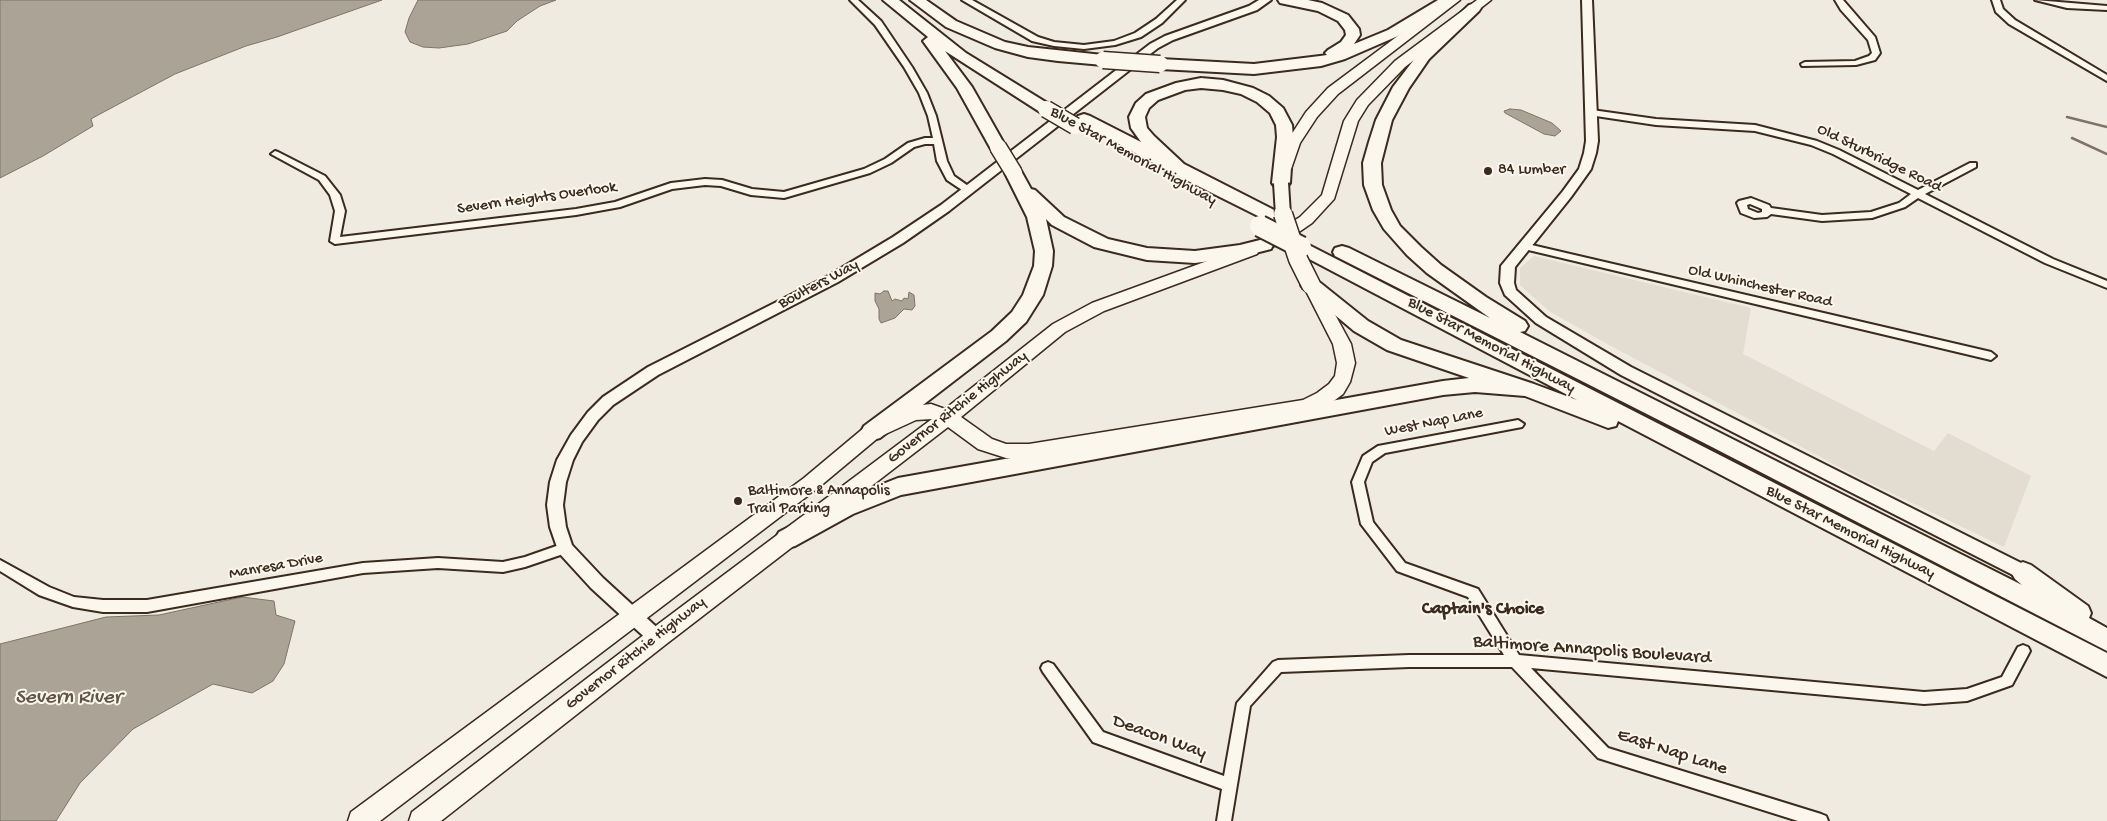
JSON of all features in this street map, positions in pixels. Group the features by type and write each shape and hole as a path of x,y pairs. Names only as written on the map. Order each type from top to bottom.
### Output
{"highway":[{"name":"Blue Star Memorial Highway","path":"890,0 961,56 1051,105 1133,160 1267,222 1718,440 2107,640"},
{"path":"890,0 934,46 964,87 1014,173 1029,194 1058,221 1101,243 1147,254 1195,257 1240,251 1264,245"},
{"name":"Blue Star Memorial Highway","path":"907,0 1051,105"},
{"path":"917,0 951,24 1000,45 1048,55 1233,69 1290,66 1340,56 1394,33 1448,0"},
{"path":"1285,0 1322,7 1333,12 1343,18 1352,29 1353,35 1346,45 1335,52 1290,66"},
{"path":"1480,4 1424,56 1406,79 1393,101 1384,120 1372,163 1372,185 1382,210 1393,229 1414,251 1434,269 1479,302 1543,343 1718,440"},
{"path":"1182,171 1148,140 1139,128 1137,116 1142,106 1152,97 1182,86 1201,83 1223,85 1247,91 1263,99 1277,112 1284,125 1286,137 1281,183"},
{"name":"Blue Star Memorial Highway","path":"1079,122 1182,171 1267,222"},
{"path":"872,432 999,336 1019,317 1033,295 1043,266 1044,250 1036,217 1014,173"},
{"name":"Blue Star Memorial Highway","path":"1308,242 1722,467 2107,666"},
{"path":"1311,285 1361,326 1394,345 1527,389 1722,467"},
{"path":"787,539 845,508 907,485 1443,388 1474,385 1527,389"},
{"path":"1998,584 2019,589 2026,580 2023,572"},
{"path":"2023,572 2107,633"}],"main road":[{"path":"1311,285 1295,252 1281,202 1281,183 1293,143 1311,115 1333,92 1454,0"},
{"name":"Governor Ritchie Highway","path":"421,821 657,638 948,418 1059,328 1098,307 1264,245 1306,220 1329,196 1351,121 1362,103 1400,64 1480,4"},
{"name":"Governor Ritchie Highway","path":"360,821 812,483 872,432 913,413 931,411 948,418 986,444 1006,451 1029,451 1306,406 1324,398 1336,389 1344,377 1346,363 1339,337 1311,285"}],"street":[{"path":"854,0 878,23 908,67 923,93 938,141 942,161 950,178 968,190"},
{"path":"966,0 1035,39 1054,44 1084,47 1115,43 1138,34 1159,21 1181,0"},
{"name":"Boulters Way","path":"657,638 597,583 565,548 555,505 558,482 565,460 576,439 608,401 653,370 860,264 906,235 968,190 1154,46 1169,38 1253,8 1266,0"},
{"path":"1587,0 1592,141 1585,169 1508,266 1507,282 1518,302 1541,320 1626,371 2023,572"},
{"path":"1805,64 1856,63 1872,58 1876,52 1872,39 1839,0"},
{"path":"1996,0 2000,10 2012,22 2107,79"},
{"path":"2038,0 2067,6 2107,8"},
{"name":"Old Sturbridge Road","path":"1592,114 1641,121 1741,126 1772,131 1814,143 1836,152 2049,261 2107,285"},
{"name":"Severn Heights Overlook","path":"275,154 322,178 335,195 340,211 335,241 576,212 617,204 671,186 705,182 722,183 751,192 784,195 867,171 888,161 911,145 925,140 938,141"},
{"path":"1768,211 1822,218 1856,217 1887,211 1902,205 1918,194 1973,165"},
{"name":"Old Whinchester Road","path":"1523,246 1991,356"},
{"name":"West Nap Lane","path":"1515,661 1473,593 1402,567 1367,524 1358,482 1367,459 1382,449 1518,424"},
{"name":"Manresa Drive","path":"0,565 14,571 44,591 73,602 102,606 147,606 372,567 438,563 503,567 525,562 565,548"},
{"name":"Baltimore Annapolis Boulevard","path":"1224,821 1244,703 1278,666 1408,661 1515,661 1924,698 1967,696 2007,681 2023,652"},
{"name":"East Nap Lane","path":"1515,661 1603,752 1821,821"},
{"name":"Deacon Way","path":"1048,668 1098,737 1230,785"}],"shaded area":[{"path":"1534,256 1751,308 1743,354 1934,451 1948,433 2031,476 2004,547 1862,479 1609,345 1549,311 1520,285 1520,268"}],"water":[{"path":"0,0 382,0 246,46 175,74 91,119 93,126 43,156 0,178"},
{"path":"418,0 556,0 540,6 517,21 507,31 468,44 439,48 423,47 410,42 405,32 409,18"},
{"path":"1510,109 1521,110 1552,123 1561,131 1555,136 1544,134 1505,113 1504,111"},
{"path":"888,291 892,301 895,299 902,301 904,298 908,299 909,292 914,295 915,306 912,310 904,309 895,318 881,323 879,309 875,301 875,293 880,294"},
{"name":"Severn River","path":"242,597 274,601 276,615 295,621 284,664 273,681 252,693 213,684 133,729 80,783 56,821 0,821 0,644 106,617 159,615"}],"waterway":[{"path":"2067,117 2107,127"},
{"path":"2072,138 2107,154"}],"place":[{"name":"84 Lumber","path":"1488,171"},
{"name":"Baltimore & Annapolis Trail Parking","path":"738,501"}],"district":[{"name":"Captain's Choice","path":"1483,610"}]}
